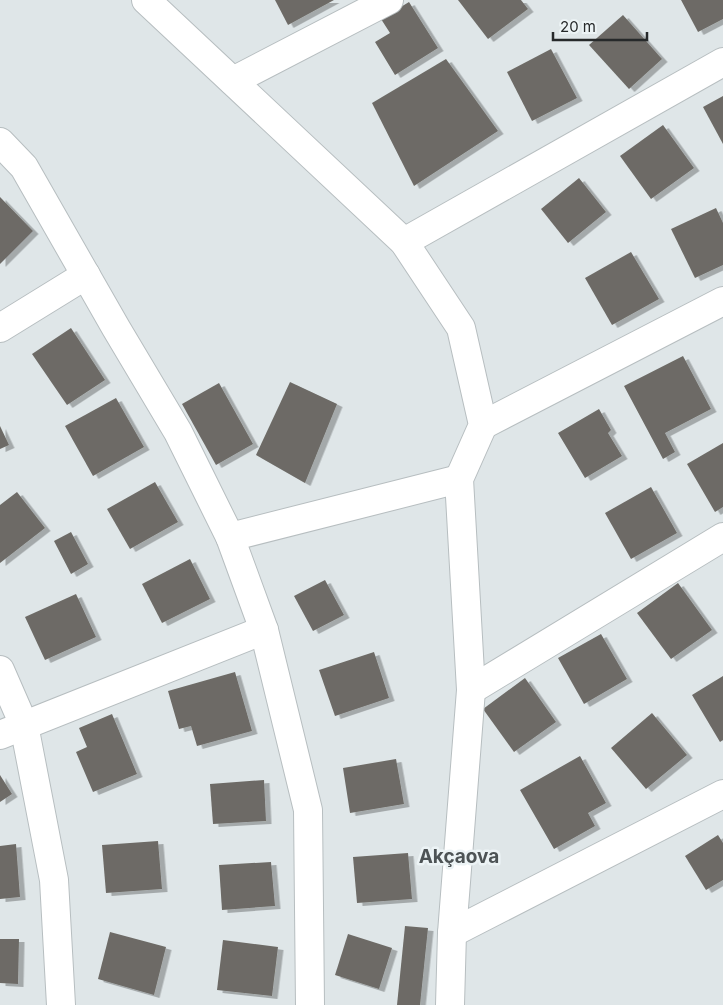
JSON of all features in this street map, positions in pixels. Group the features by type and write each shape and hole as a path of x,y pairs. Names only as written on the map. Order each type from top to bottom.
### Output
{"street":[{"path":"146,0 404,242 461,328 483,425 459,479 471,690 452,933 450,1005"},
{"path":"233,82 389,0"},
{"path":"404,242 723,62"},
{"path":"0,142 24,168 178,432 230,538 264,630 308,810 310,1005"},
{"path":"0,328 86,275"},
{"path":"483,425 723,301"},
{"path":"230,538 459,479"},
{"path":"471,690 723,537"},
{"path":"12,730 264,630"},
{"path":"0,670 12,730 54,880 61,1005"},
{"path":"452,933 723,794"}],"building":[{"path":"275,0 334,0 288,25"},
{"path":"458,0 521,0 528,9 488,39"},
{"path":"681,0 723,0 723,19 698,32"},
{"path":"409,2 438,48 395,75 375,42 390,33 381,19"},
{"path":"623,15 662,59 629,89 589,45"},
{"path":"551,49 577,98 532,121 507,72"},
{"path":"446,59 498,131 414,186 372,103"},
{"path":"723,96 723,144 703,107"},
{"path":"663,125 694,168 651,199 620,156"},
{"path":"579,178 606,212 568,243 541,209"},
{"path":"0,197 33,231 0,264"},
{"path":"716,208 723,223 723,265 695,278 671,229"},
{"path":"631,252 659,299 612,325 585,278"},
{"path":"71,328 105,380 67,405 32,354"},
{"path":"683,356 711,409 665,433 675,452 663,459 624,386"},
{"path":"290,382 337,404 305,483 256,455"},
{"path":"219,383 253,444 216,465 182,404"},
{"path":"116,398 144,447 93,476 65,426"},
{"path":"599,409 611,430 608,433 622,456 585,478 558,433"},
{"path":"0,426 9,445 0,449"},
{"path":"723,443 723,507 715,512 687,464"},
{"path":"155,482 178,522 130,549 107,509"},
{"path":"651,487 677,533 631,559 605,513"},
{"path":"17,492 45,528 0,563 0,505"},
{"path":"71,532 88,564 71,574 54,541"},
{"path":"190,559 210,599 162,623 142,584"},
{"path":"325,580 344,615 313,631 294,596"},
{"path":"678,583 712,630 671,659 637,613"},
{"path":"76,594 96,637 45,660 25,617"},
{"path":"601,634 627,679 584,704 558,658"},
{"path":"374,652 389,698 335,716 319,670"},
{"path":"235,672 252,731 197,746 191,726 179,729 168,691"},
{"path":"723,676 723,740 720,742 692,695"},
{"path":"525,678 556,722 514,752 483,709"},
{"path":"652,713 687,755 646,789 611,748"},
{"path":"112,714 137,774 93,792 76,752 87,747 79,728"},
{"path":"580,756 606,803 588,813 595,826 554,849 520,790"},
{"path":"396,759 404,804 350,813 343,768"},
{"path":"0,775 12,794 0,802"},
{"path":"264,780 266,821 213,824 210,784"},
{"path":"718,835 723,843 723,880 706,890 685,856"},
{"path":"158,841 162,889 106,893 102,845"},
{"path":"16,844 20,897 0,899 0,846"},
{"path":"408,853 412,899 357,903 353,857"},
{"path":"271,862 275,906 222,910 219,865"},
{"path":"405,926 428,928 420,1005 397,1005"},
{"path":"110,932 166,947 154,995 98,979"},
{"path":"348,934 392,948 379,989 335,975"},
{"path":"0,939 19,939 18,984 0,983"},
{"path":"223,940 278,947 272,996 217,990"}],"district":[{"name":"Akçaova","path":"459,856"}]}
